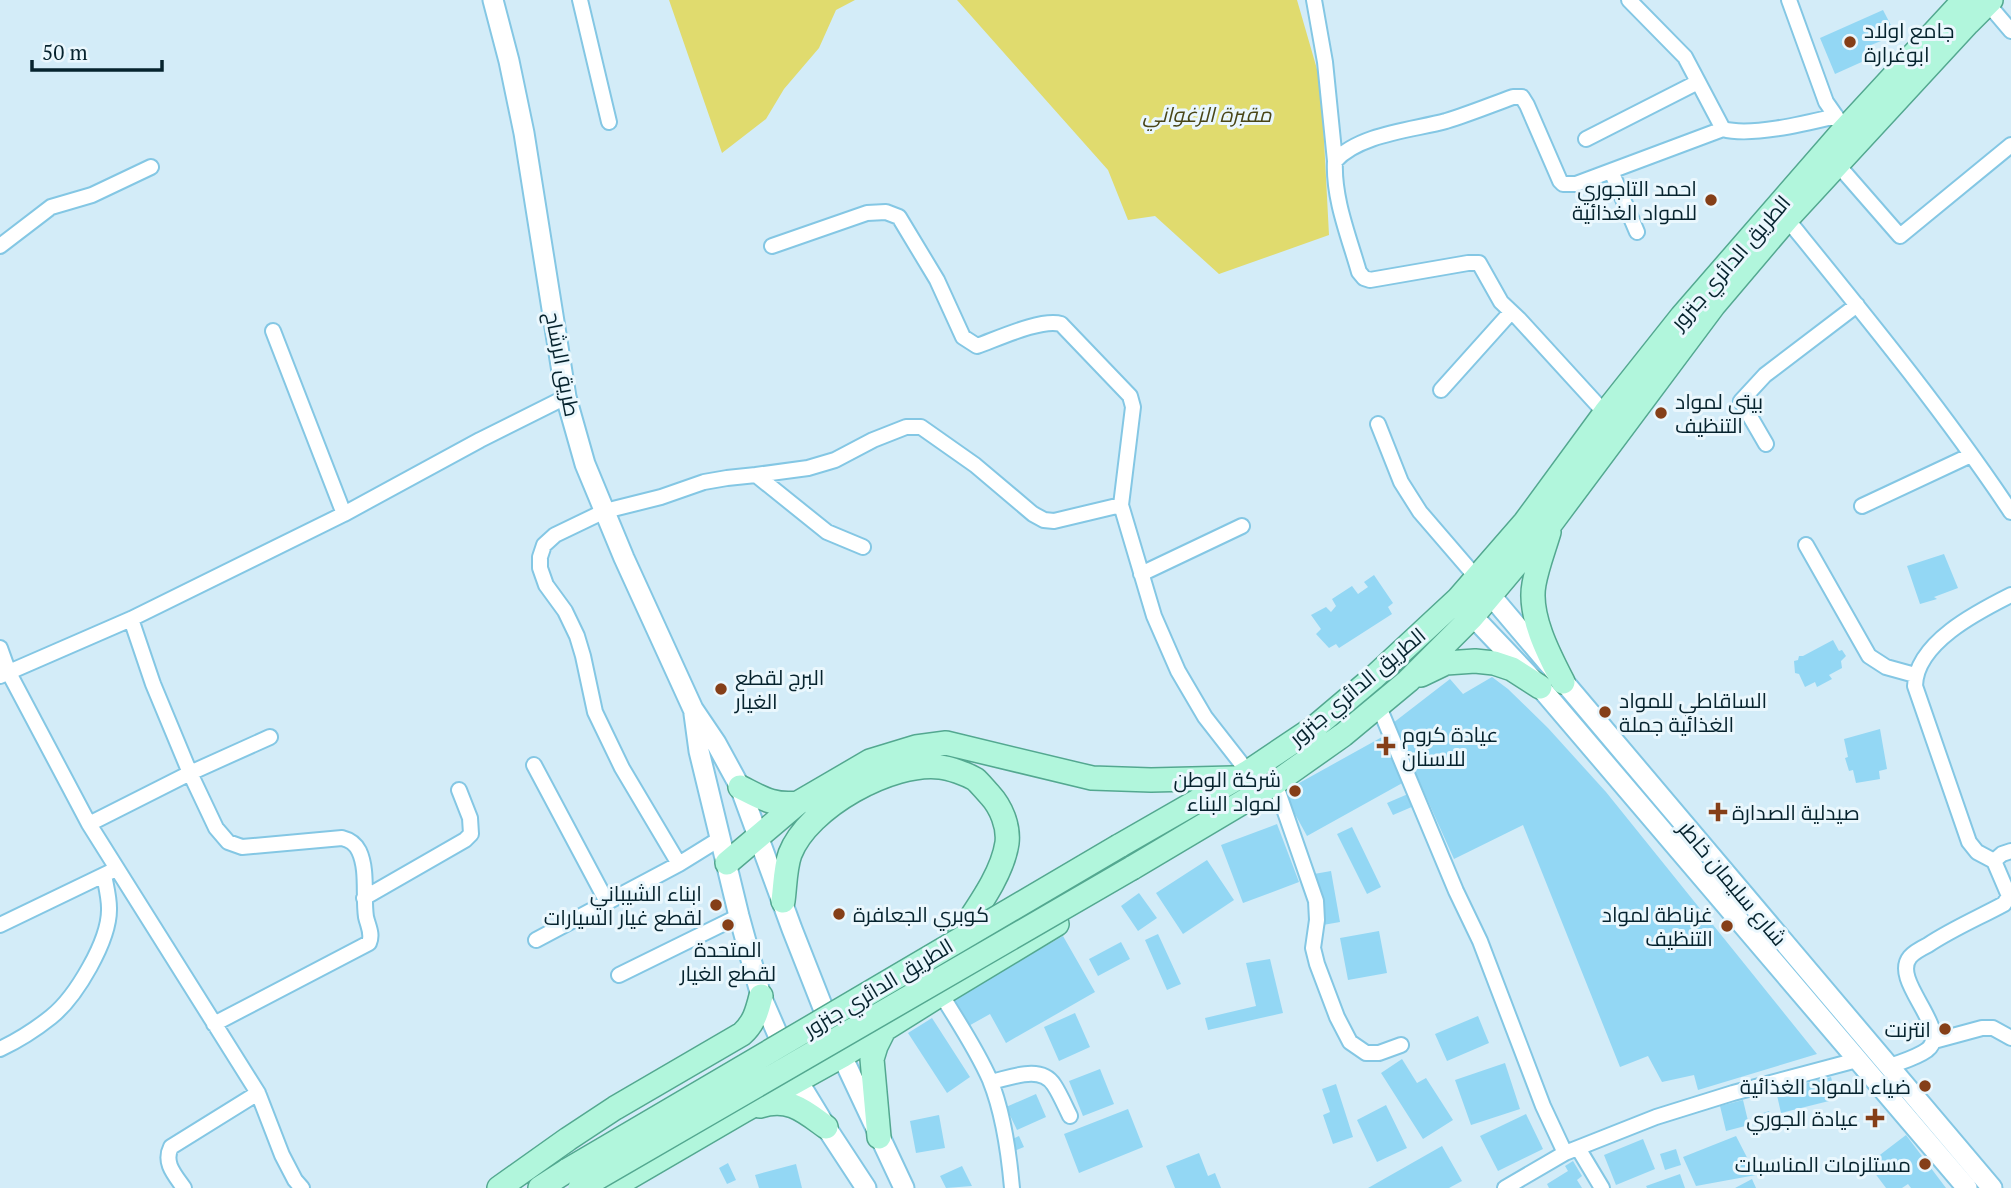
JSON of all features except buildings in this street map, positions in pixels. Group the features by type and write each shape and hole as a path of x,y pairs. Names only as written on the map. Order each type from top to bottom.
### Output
{"main road":[{"name":"طريق الرشاح","path":"493,0 524,133 566,397 585,464 693,709"},
{"name":"الطريق الدائري جنزور","path":"540,1188 576,1182 1132,867 1275,783 1379,707 1408,681 1465,608 1476,577 1525,522 1605,413 1841,123 1964,0"},
{"name":"الطريق الدائري جنزور","path":"576,1182 955,942 1242,775 1315,727 1373,678 1465,608 1490,596 1552,522 1714,305 1787,219 1989,2"},
{"path":"1551,685 1533,587 1552,522"},
{"name":"شارع سليمان خاطر","path":"1476,577 1551,685 1857,1060 1968,1188"},
{"name":"شارع سليمان خاطر","path":"1465,608 1551,685 1992,1188"},
{"path":"1408,681 1446,663 1475,661 1494,663 1551,685"},
{"path":"693,709 716,743 740,787 842,1056 904,1188"},
{"path":"693,709 699,751 761,996 798,1081 866,1188"},
{"path":"727,863 798,803 870,761 916,747 946,743 1092,778 1151,780 1242,775"},
{"path":"783,901 790,855 799,838 815,819 867,784 906,768 943,767 975,779 992,797 1003,815 1008,839 998,872 955,942"},
{"path":"740,787 765,801 798,803"},
{"path":"611,1188 842,1056 1146,871 1222,815"},
{"path":"499,1188 615,1108 742,1034 757,1014 761,996"},
{"path":"879,1137 872,1059 884,1030"},
{"path":"743,1111 768,1104 788,1104 799,1108 826,1128"}],"street":[{"path":"580,0 609,122"},
{"path":"1314,0 1325,62 1335,173 1344,220 1359,272 1370,280 1475,262 1479,264 1501,302 1605,413"},
{"path":"1629,0 1685,57 1723,129"},
{"path":"1789,0 1826,102 1841,123"},
{"path":"1989,2 2011,31"},
{"path":"1586,139 1698,82"},
{"path":"1335,161 1342,153 1377,138 1448,120 1518,96 1522,97 1527,105 1563,184 1576,184 1723,129 1741,132 1801,124 1841,123"},
{"path":"1838,164 1900,236 2011,145"},
{"path":"0,246 51,206 92,195 151,166"},
{"path":"1611,171 1637,232"},
{"path":"772,246 867,213 886,212 899,217 937,280 962,337 970,344 977,346 1049,323 1061,324 1130,396 1133,407 1121,505 1141,574 1154,616 1178,671 1242,775"},
{"path":"1787,219 1857,305 2011,512"},
{"path":"1766,444 1741,401 1745,394 1765,375 1857,305"},
{"path":"1441,390 1511,312"},
{"path":"273,331 344,514"},
{"path":"4,674 131,619 344,514 566,397"},
{"path":"1378,424 1401,482 1420,512 1476,577"},
{"path":"679,864 622,768 595,712 577,636 565,611 546,585 540,568 540,557 544,545 555,534 605,511 704,482 808,468 835,460 873,440 906,427 921,427 975,465 1020,504 1044,520 1054,521 1121,505"},
{"path":"1862,506 1971,455"},
{"path":"756,475 827,532 863,547"},
{"path":"1141,574 1242,526"},
{"path":"1806,545 1869,656 1886,667 1915,675"},
{"path":"1888,1067 1929,1049 1934,1041 1933,1029 1915,994 1906,966 1910,957 1949,931 2004,904 2009,896 1994,861 1976,852 1969,842 1924,714 1915,686 1915,675 1926,652 1942,637 2011,595"},
{"path":"131,619 153,684 190,773 216,828 228,842 242,847 342,838 352,841 359,852 363,867 364,898 371,937 369,943 215,1024"},
{"path":"0,648 4,674 89,824 110,872 215,1024 258,1093 282,1155 295,1181 302,1188"},
{"path":"1379,707 1480,942 1543,1106 1571,1150 1602,1188"},
{"path":"89,824 190,773 270,737"},
{"path":"534,765 607,902"},
{"path":"1275,783 1316,901 1317,920 1313,948 1337,1017 1350,1042 1366,1053 1379,1053 1401,1045"},
{"path":"364,898 466,840 471,834 470,818 459,790"},
{"path":"537,940 679,864 721,838"},
{"path":"1994,861 2011,850"},
{"path":"0,925 110,872"},
{"path":"0,1049 53,1016 75,990 94,959 105,930 109,909 110,872"},
{"path":"619,975 739,916"},
{"path":"941,994 991,1082 1008,1152 1012,1188"},
{"path":"1934,1041 1982,1028 1993,1028 2011,1038"},
{"path":"1505,1188 1571,1150 1656,1117 1857,1060"},
{"path":"991,1082 1033,1073 1045,1076 1053,1083 1070,1116"},
{"path":"184,1188 169,1166 167,1156 171,1147 258,1093"}],"green space":[{"path":"669,0 855,0 836,10 819,48 784,89 766,119 722,153"},
{"name":"مقبرة الزغواني","path":"957,0 1297,0 1321,83 1329,235 1219,274 1155,216 1128,220 1108,170"}],"place":[{"name":"جامع اولاد ابوغرارة","path":"1850,42"},
{"name":"احمد التاجوري للمواد الغذائية","path":"1711,200"},
{"name":"بيتي لمواد التنظيف","path":"1661,413"},
{"name":"البرج لقطع الغيار","path":"721,689"},
{"name":"الساقاطي للمواد الغذائية جملة","path":"1605,712"},
{"name":"عيادة كروم للاسنان","path":"1386,746"},
{"name":"شركة الوطن لمواد البناء","path":"1295,791"},
{"name":"صيدلية الصدارة","path":"1718,812"},
{"name":"ابناء الشيباني لقطع غيار السيارات","path":"716,905"},
{"name":"كوبري الجعافرة","path":"839,914"},
{"name":"المتحدة لقطع الغيار","path":"728,925"},
{"name":"غرناطة لمواد التنظيف","path":"1727,926"},
{"name":"انترنت","path":"1945,1029"},
{"name":"ضياء للمواد الغذائية","path":"1925,1086"},
{"name":"عيادة الجوري","path":"1875,1118"},
{"name":"مستلزمات المناسبات","path":"1925,1164"}]}
